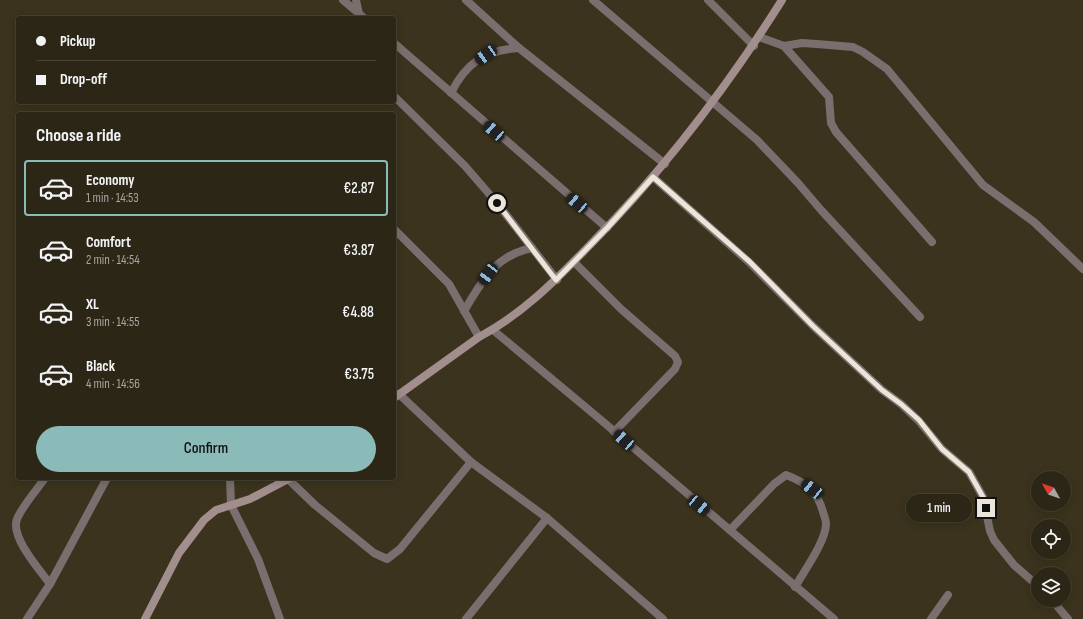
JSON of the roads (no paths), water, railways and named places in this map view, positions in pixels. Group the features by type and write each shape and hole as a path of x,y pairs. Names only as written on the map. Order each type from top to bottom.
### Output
{"street":[{"path":"343,0 361,16"},
{"path":"356,0 361,16"},
{"path":"466,0 519,48 665,164"},
{"path":"593,0 757,140 920,317"},
{"path":"708,0 754,46"},
{"path":"663,619 547,518 471,462 397,396 479,337 492,330 525,307 574,262 665,164 754,46 782,0"},
{"path":"759,37 784,46 829,97 831,123 836,132 932,242"},
{"path":"784,46 802,43 853,47 887,69 983,185 1034,222 1083,269"},
{"path":"397,45 607,228"},
{"path":"451,93 459,78 469,66 486,55 503,49 519,48"},
{"path":"396,98 465,166 497,203 556,280"},
{"path":"653,177 750,262 813,326 882,390 919,420 942,449 969,472 983,497 990,531 994,540 1014,565 1031,580"},
{"path":"396,231 449,284 479,337"},
{"path":"464,311 494,265 516,251 532,248"},
{"path":"574,262 620,309 675,356 678,362 675,369 614,432"},
{"path":"492,330 834,619"},
{"path":"290,480 315,506 374,553 387,559 400,549 471,462"},
{"path":"730,530 774,484 786,475 800,481 812,489 821,503 826,524 822,537 795,587"},
{"path":"44,480 16,520 16,528 18,538 50,584"},
{"path":"27,619 50,584 106,480"},
{"path":"230,480 231,505 258,559 280,619"},
{"path":"145,619 179,554 192,534 204,520 216,510 250,499 287,480"},
{"path":"466,619 547,518"},
{"path":"931,619 948,595"},
{"path":"1058,607 1068,619"}]}
